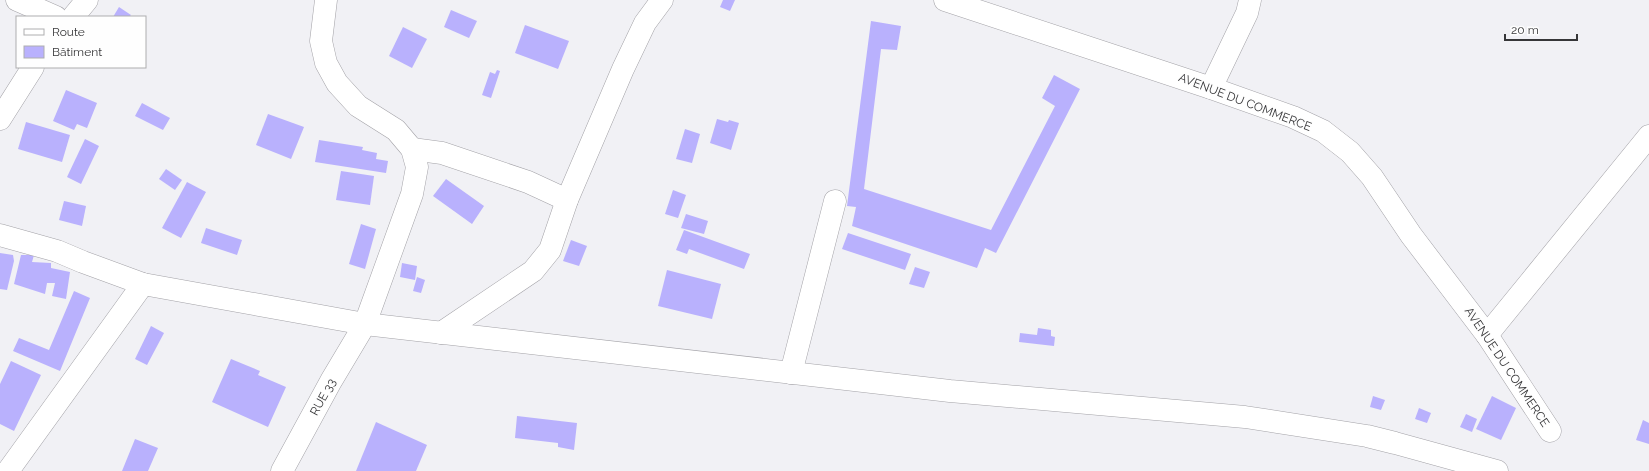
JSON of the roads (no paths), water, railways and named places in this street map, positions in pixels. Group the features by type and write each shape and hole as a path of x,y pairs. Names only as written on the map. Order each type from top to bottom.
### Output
{"street":[{"path":"17,0 54,16"},
{"path":"73,16 87,0"},
{"path":"326,0 321,41 326,63 337,83 358,106 396,130 412,149 449,156 528,182 567,200"},
{"path":"441,332 532,271 550,250 567,200 623,69 644,23 662,0"},
{"name":"AVENUE DU COMMERCE","path":"945,0 1211,88 1293,117 1322,131 1350,152 1372,177 1411,235 1487,335 1550,431"},
{"path":"1211,88 1248,13 1250,0"},
{"path":"0,119 32,68"},
{"path":"1487,335 1649,136"},
{"name":"RUE 33","path":"282,471 331,381 365,324 412,194 417,167 412,149"},
{"path":"791,373 834,201"},
{"path":"0,235 57,251 143,284 365,324 950,391 1246,417 1381,440 1497,471"},
{"path":"8,471 143,284"}]}
